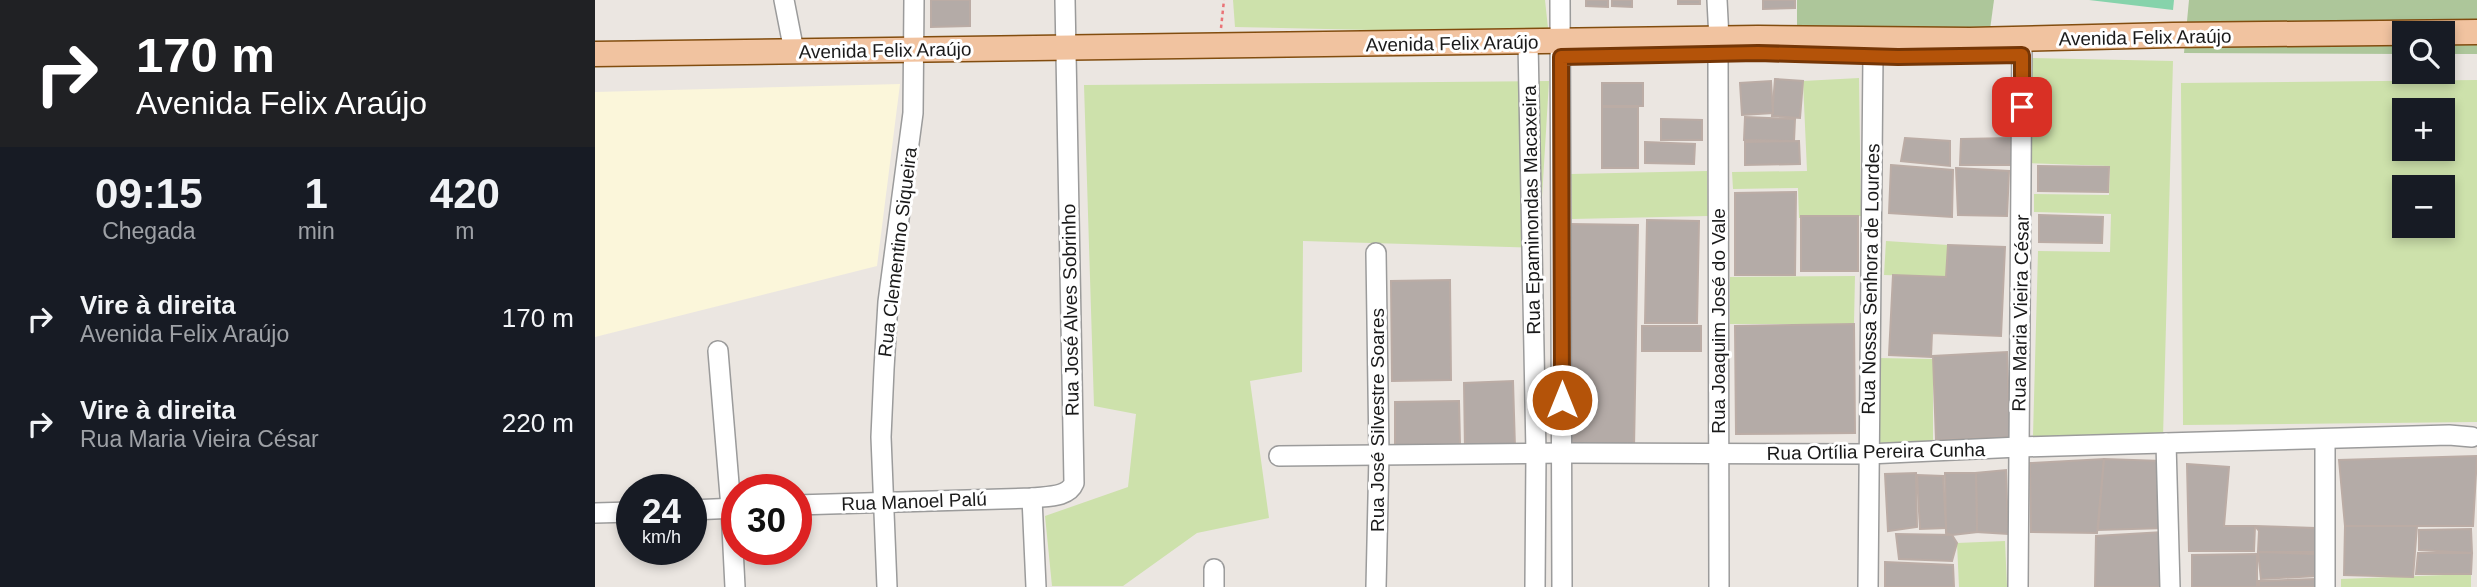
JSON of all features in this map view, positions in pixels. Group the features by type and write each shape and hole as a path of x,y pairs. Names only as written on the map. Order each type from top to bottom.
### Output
{"main road":[{"name":"Avenida Felix Araújo","path":"595,68 914,57 1719,47 1898,57 2022,47 2477,32"},
{"name":"Avenida Felix Araújo","path":"1719,47 1758,37 2173,51 2248,52 2392,47"},
{"name":"Avenida Felix Araújo","path":"1065,55 1220,45 1528,50"},
{"path":"2455,47 2477,48"},
{"name":"Avenida Felix Araújo","path":"595,54 794,51 914,57"}],"street":[{"path":"784,0 794,51"},
{"name":"Rua Clementino Siqueira","path":"887,587 881,437 888,302 909,149 914,0"},
{"name":"Rua José Alves Sobrinho","path":"1032,498 1066,494 1074,483 1065,0"},
{"name":"Rua Epaminondas Macaxeira","path":"1560,0 1562,587"},
{"name":"Rua Joaquim José do Vale","path":"1717,0 1719,587"},
{"name":"Rua Maria Vieira César","path":"2018,587 2022,47"},
{"name":"Rua Epaminondas Macaxeira","path":"1528,50 1536,453 1535,587"},
{"name":"Rua Nossa Senhora de Lourdes","path":"1868,587 1873,55"},
{"name":"Rua José Silvestre Soares","path":"1376,253 1379,455 1376,587"},
{"path":"718,351 731,474"},
{"name":"Rua Ortília Pereira Cunha","path":"1279,456 1536,453 1868,454 2019,447 2449,435 2472,437"},
{"path":"2325,439 2325,587"},
{"path":"2166,443 2170,587"},
{"path":"1032,498 1036,587"},
{"name":"Rua Manoel Palú","path":"812,504 1032,498"},
{"path":"595,513 616,512"},
{"path":"735,565 735,587"}],"path":[{"path":"1220,45 1224,0"}],"shaded area":[{"path":"900,84 877,266 595,337 595,92"}],"green space":[{"path":"1233,0 1545,0 1548,28 1505,33 1235,27"},
{"path":"1797,0 1994,0 1989,37 1797,29"},
{"path":"2089,0 2174,0 2173,10"},
{"path":"2189,0 2477,0 2477,54 2455,54 2455,21 2392,21 2392,54 2184,53"},
{"path":"2028,58 2173,61 2163,438 2033,436 2038,251 2110,252 2111,214 2034,212 2034,194 2109,195 2110,166 2026,163"},
{"path":"1859,78 1861,216 1799,218 1798,188 1733,189 1732,172 1807,171 1803,81"},
{"path":"2455,80 2477,80 2477,422 2183,425 2181,83 2392,81 2392,84 2455,84"},
{"path":"1549,81 1539,248 1303,241 1302,372 1250,381 1269,518 1197,533 1123,586 1052,586 1045,516 1128,487 1136,414 1094,406 1084,85"},
{"path":"1707,171 1708,216 1572,219 1571,174"},
{"path":"1886,241 1948,245 1946,277 1884,275"},
{"path":"1855,276 1854,324 1730,324 1730,277"},
{"path":"1878,358 1933,359 1933,445 1878,447"},
{"path":"2005,541 2007,587 1959,587 1957,543"},
{"path":"2471,574 2471,587 2341,587 2341,579"}],"building":[{"path":"931,0 970,0 970,26 931,27"},
{"path":"1586,0 1608,0 1608,7 1586,6"},
{"path":"1612,0 1632,0 1632,7 1612,6"},
{"path":"1678,0 1700,0 1700,4 1678,4"},
{"path":"1763,0 1795,0 1795,8 1763,9"},
{"path":"1775,79 1803,81 1800,118 1772,116"},
{"path":"1771,81 1773,113 1742,115 1740,83"},
{"path":"1602,83 1643,83 1643,106 1602,106"},
{"path":"1602,107 1638,107 1638,168 1602,168"},
{"path":"1745,117 1795,119 1794,141 1744,140"},
{"path":"1661,119 1702,120 1702,140 1661,140"},
{"path":"1905,138 1950,141 1950,166 1901,161"},
{"path":"2013,138 2014,165 1960,165 1961,139"},
{"path":"1799,141 1800,164 1745,165 1745,142"},
{"path":"1645,142 1695,144 1694,164 1645,163"},
{"path":"1891,165 1953,170 1952,217 1889,213"},
{"path":"2038,166 2109,167 2108,192 2038,191"},
{"path":"1956,168 2009,171 2007,216 1958,215"},
{"path":"1796,192 1795,275 1735,275 1735,193"},
{"path":"2039,215 2103,217 2102,243 2039,242"},
{"path":"1801,216 1858,216 1858,271 1801,271"},
{"path":"1647,220 1699,221 1697,323 1645,323"},
{"path":"1570,224 1638,225 1634,448 1566,447"},
{"path":"1948,245 2005,247 2001,336 1932,333 1931,357 1889,355 1893,275 1946,277"},
{"path":"1450,280 1451,380 1392,381 1391,281"},
{"path":"1854,324 1855,433 1736,434 1735,326"},
{"path":"1642,326 1701,326 1701,351 1642,351"},
{"path":"2007,352 2010,437 1936,440 1933,356"},
{"path":"1513,381 1515,448 1465,450 1464,383"},
{"path":"1459,401 1460,444 1395,445 1395,402"},
{"path":"2477,456 2473,526 2345,526 2339,460"},
{"path":"2104,459 2097,533 2031,532 2030,463"},
{"path":"2104,459 2162,461 2166,528 2098,530"},
{"path":"2187,464 2229,467 2224,526 2255,526 2254,551 2189,551"},
{"path":"2006,470 2008,534 1977,532 1976,473"},
{"path":"1916,473 1917,527 1888,531 1885,474"},
{"path":"1945,473 1976,473 1977,532 1952,535 1946,533"},
{"path":"1917,475 1943,476 1946,528 1920,529"},
{"path":"2255,526 2315,528 2316,552 2258,552 2259,531"},
{"path":"2345,526 2417,526 2413,577 2344,575"},
{"path":"2471,529 2472,553 2419,550 2419,530"},
{"path":"2163,532 2165,587 2095,587 2096,536"},
{"path":"1896,534 1952,535 1957,543 1952,561 1899,559"},
{"path":"2258,552 2315,554 2316,576 2261,579"},
{"path":"2418,553 2472,553 2471,574 2416,574"},
{"path":"2257,554 2257,587 2192,587 2192,555"},
{"path":"1885,562 1953,565 1954,587 1885,587"},
{"path":"2315,579 2316,587 2259,587 2259,581"}],"route":[{"path":"1562,400 1561,57 1758,53 1898,57 2022,55 2022,107"}]}
